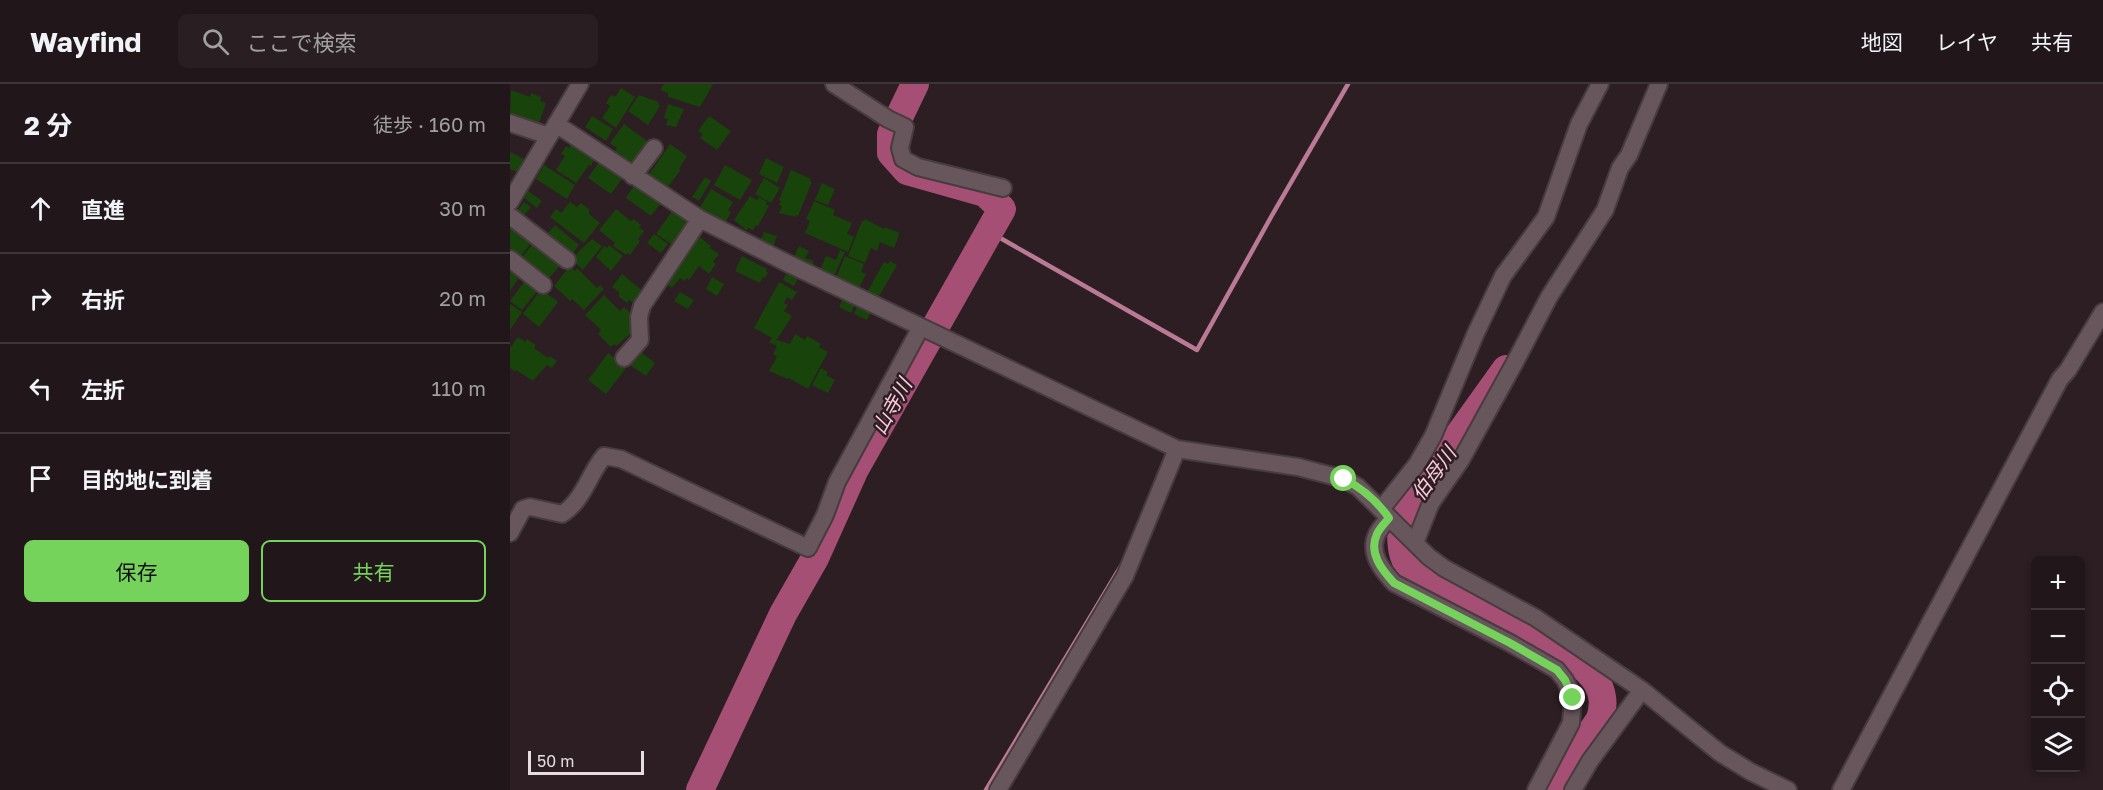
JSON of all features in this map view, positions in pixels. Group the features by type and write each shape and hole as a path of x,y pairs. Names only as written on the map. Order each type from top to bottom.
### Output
{"street":[{"path":"510,201 580,84"},
{"path":"834,84 888,119 905,127 900,148 903,159 918,167 1003,188"},
{"path":"1536,790 1571,723 1574,708 1570,689 1557,670 1394,583 1380,567 1374,552 1376,535 1385,513 1433,436 1475,334 1503,276 1546,217 1579,124 1600,84"},
{"path":"1415,543 1431,502 1461,460 1549,297 1605,210 1620,168 1629,155 1659,84"},
{"path":"510,123 552,130 633,176 700,219 1177,450 1298,467 1344,479 1358,487 1444,568 1536,618 1642,690 1720,753 1751,772 1788,790"},
{"path":"633,176 654,148"},
{"path":"510,216 567,260"},
{"path":"624,358 639,340 639,317 642,306 700,219"},
{"path":"510,259 543,285"},
{"path":"1841,790 2060,379 2068,370 2103,312"},
{"path":"510,533 523,509 530,507 562,514 568,510 575,504 604,456 621,459 808,548 825,514 837,482 921,327"},
{"path":"998,790 1125,576 1177,450"},
{"path":"1573,790 1590,761 1642,690"}],"building":[{"path":"664,84 713,84 700,107 668,97 668,93 660,90"},
{"path":"621,88 635,97 616,128 602,118 610,106 606,103 611,95 615,97"},
{"path":"511,90 530,97 531,93 541,97 540,101 546,103 538,126 510,113"},
{"path":"639,95 659,102 660,106 648,125 628,111"},
{"path":"668,104 684,109 676,127 666,125 668,119 664,118"},
{"path":"592,116 613,129 606,141 585,127"},
{"path":"709,116 731,131 717,150 700,138 703,134 698,131"},
{"path":"624,124 651,144 633,168 614,152 617,148 610,143"},
{"path":"573,142 594,156 591,166 589,165 576,183 556,170 565,156 561,154 566,146 569,148"},
{"path":"670,144 687,156 679,169 681,170 666,189 648,176"},
{"path":"510,152 526,160 518,172 510,169"},
{"path":"766,158 784,167 777,183 759,174"},
{"path":"601,159 624,176 611,194 588,178"},
{"path":"544,165 575,185 567,199 536,179"},
{"path":"725,165 752,180 740,200 714,185"},
{"path":"791,170 811,179 812,182 796,217 779,213 782,206 779,205 781,201 779,200"},
{"path":"705,177 711,181 699,201 692,197"},
{"path":"764,178 780,188 771,203 755,194"},
{"path":"822,183 835,189 828,205 815,200"},
{"path":"635,184 661,203 651,216 626,198"},
{"path":"711,189 733,202 726,221 723,220 720,225 698,211"},
{"path":"528,191 542,201 537,208 524,198"},
{"path":"750,196 757,200 759,197 769,206 758,226 756,225 753,230 748,228 746,230 734,220"},
{"path":"814,201 835,210 833,215 852,223 847,234 854,237 848,252 805,233 810,221 806,219"},
{"path":"524,202 531,207 523,217 516,212"},
{"path":"570,202 577,207 581,203 590,210 588,213 600,223 584,243 550,217 556,209 561,213"},
{"path":"616,209 631,221 634,219 644,231 630,255 628,253 626,255 613,246 615,243 599,230"},
{"path":"672,211 692,225 676,247 656,234"},
{"path":"865,219 884,229 884,227 898,232 899,235 894,248 880,242 877,251 871,248 865,263 848,256 862,221"},
{"path":"555,225 579,245 570,257 547,238"},
{"path":"510,226 531,243 518,260 510,254"},
{"path":"764,232 777,236 773,247 760,242"},
{"path":"654,234 668,244 661,253 647,243"},
{"path":"697,235 719,254 713,262 716,264 709,274 699,266 689,280 687,278 685,281 680,278 672,288 662,280"},
{"path":"592,239 602,246 583,270 571,259"},
{"path":"535,241 562,263 547,281 519,261"},
{"path":"609,245 623,256 611,271 596,257 604,246 607,248"},
{"path":"799,246 809,251 805,258 814,261 811,268 793,259"},
{"path":"840,250 845,252 833,278 819,272 826,256 836,260"},
{"path":"742,256 767,269 768,273 760,283 735,271"},
{"path":"845,256 864,264 861,272 866,274 859,288 836,278"},
{"path":"890,261 897,265 877,300 866,294 884,262 888,264"},
{"path":"570,266 575,271 577,268 597,288 600,285 604,289 584,310 554,286"},
{"path":"512,270 520,276 510,291 510,273"},
{"path":"788,270 799,276 794,286 783,280"},
{"path":"622,274 644,292 634,303 629,300 627,303 612,287"},
{"path":"712,277 724,284 717,296 706,289"},
{"path":"527,278 538,290 522,310 510,301"},
{"path":"779,282 797,292 792,300 787,297 784,303 788,305 784,311 792,316 774,344 777,340 790,344 795,334 805,340 807,336 821,344 819,347 828,352 808,389 789,378 769,371 777,357 773,354 777,346 769,342 772,338 754,328"},
{"path":"541,289 558,302 539,327 523,314"},
{"path":"680,292 694,300 688,309 674,301"},
{"path":"604,295 620,311 624,307 633,315 629,320 634,324 635,330 616,346 614,344 611,347 598,334 601,330 585,315"},
{"path":"844,296 856,302 851,313 839,307"},
{"path":"510,304 522,312 510,330"},
{"path":"858,304 872,310 867,320 854,314"},
{"path":"518,337 525,342 527,339 536,345 534,348 548,358 550,356 557,361 552,368 547,365 533,381 510,368 510,348"},
{"path":"637,349 655,363 646,376 627,363"},
{"path":"608,353 627,367 606,394 588,380"},
{"path":"821,368 828,372 826,375 835,380 828,393 812,385"}],"waterway":[{"name":"山寺川","path":"700,790 783,614 815,558 855,469 1002,209 985,193 907,171 891,153 891,134 915,84"},
{"path":"1002,239 1197,350 1348,84"},
{"name":"伯母川","path":"1506,369 1403,513 1401,542 1405,559 1416,572 1536,634 1574,660 1597,683 1603,701 1600,719 1553,790"},
{"path":"986,790 1121,566"}],"route":[{"path":"1344,479 1358,487 1382,508 1389,518 1376,535 1374,552 1380,567 1394,583 1557,670 1565,680 1573,698"}]}
